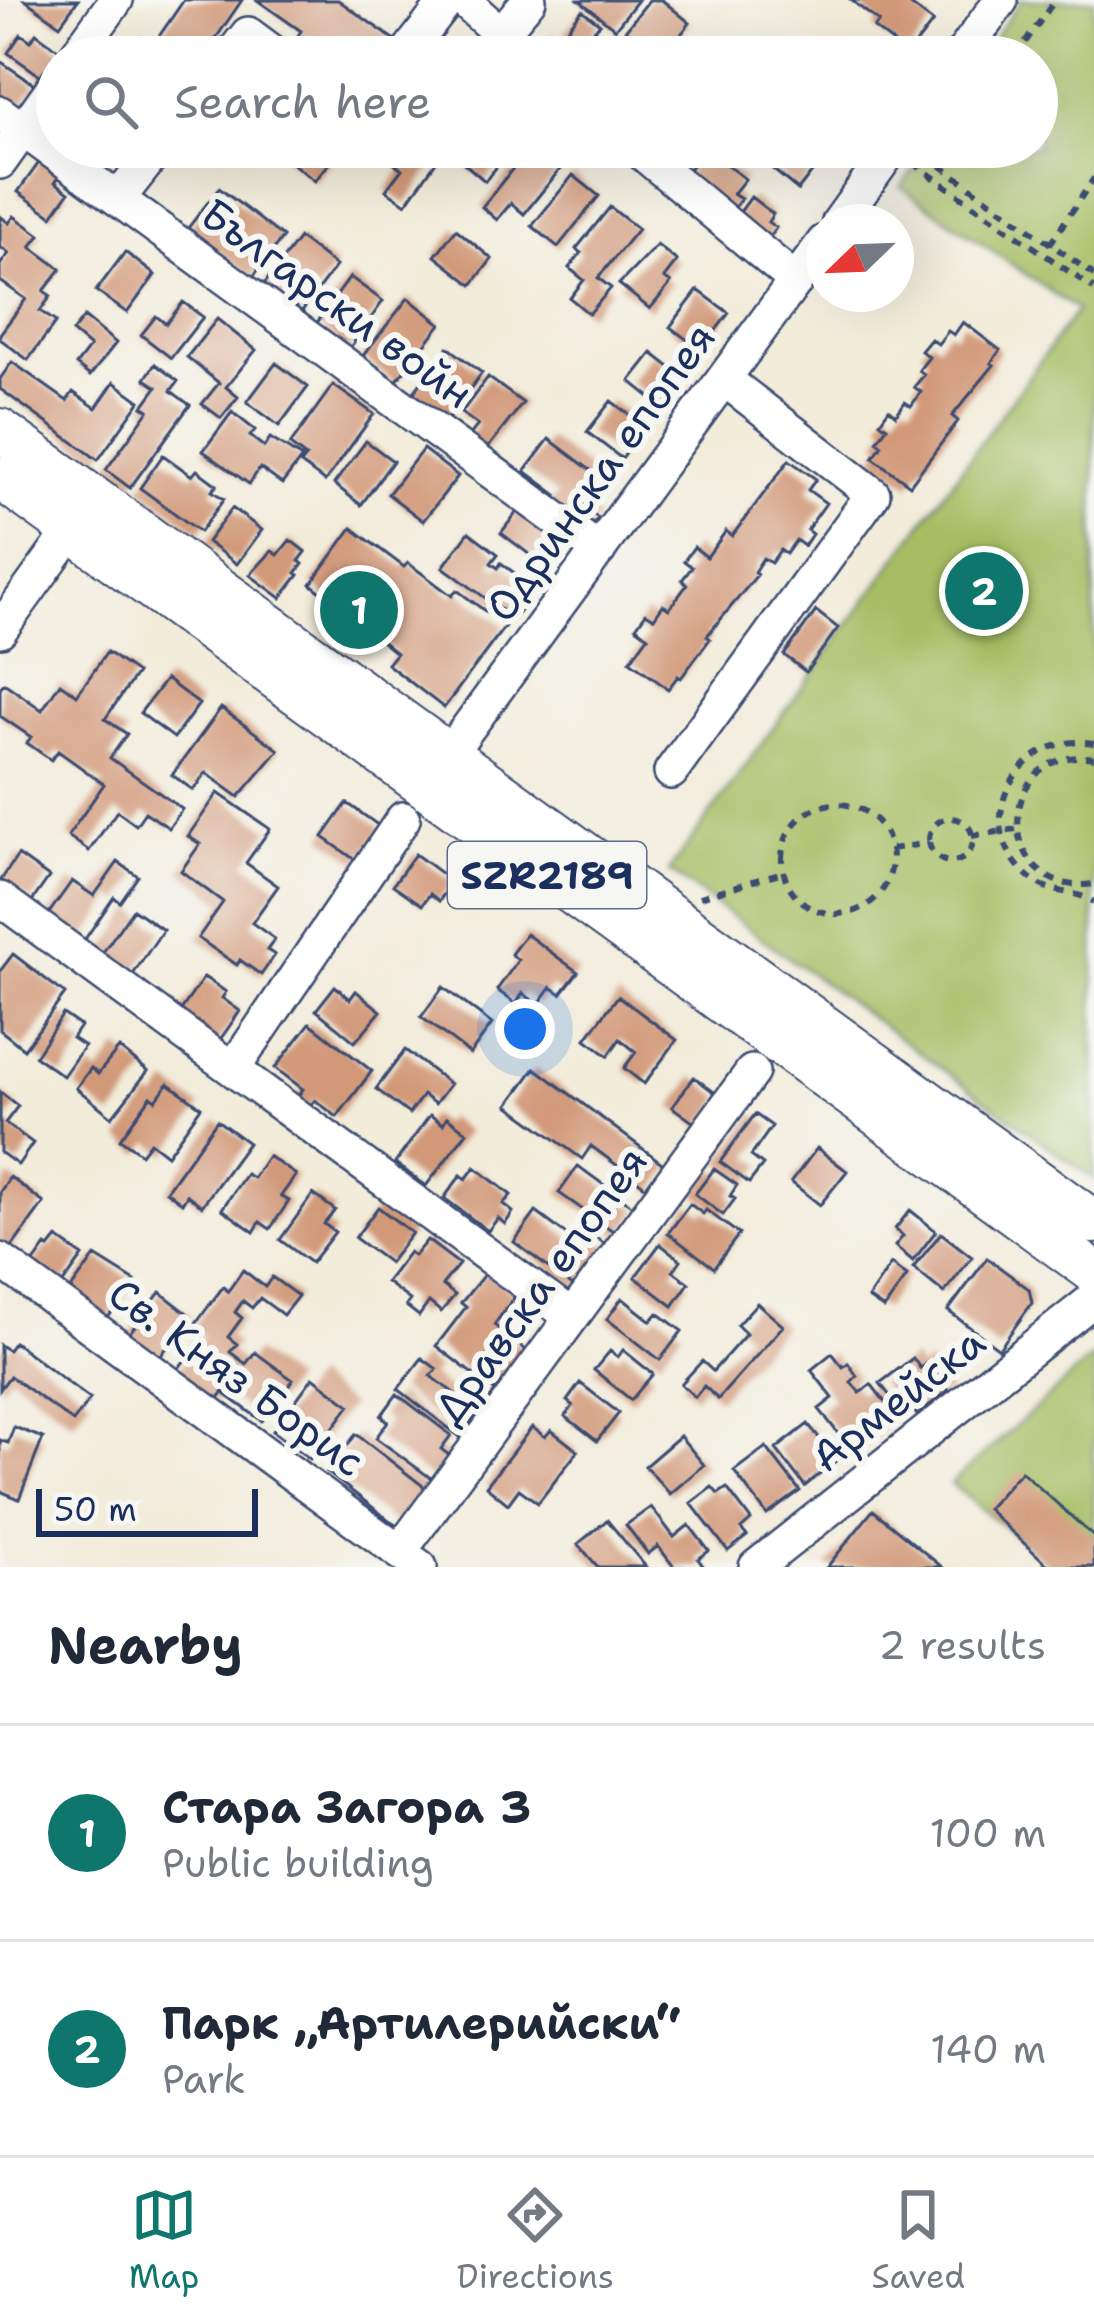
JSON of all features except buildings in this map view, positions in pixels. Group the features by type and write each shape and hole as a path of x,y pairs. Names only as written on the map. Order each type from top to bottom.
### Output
{"main road":[{"name":"SZR2189","path":"0,430 1094,1222"},
{"name":"SZR2189","path":"0,478 1094,1272"}],"street":[{"path":"90,36 116,0"},
{"path":"420,36 448,0"},
{"path":"463,0 502,36"},
{"path":"516,36 529,0"},
{"path":"975,36 1001,0"},
{"path":"0,162 11,122 36,100"},
{"name":"Български войн","path":"11,122 36,140"},
{"name":"Български войн","path":"75,168 598,550"},
{"path":"118,199 142,168"},
{"path":"660,168 796,281"},
{"path":"852,204 878,168"},
{"name":"Одринска епопея","path":"448,755 806,267"},
{"path":"671,772 873,494 724,379"},
{"path":"0,630 72,530"},
{"path":"233,1069 403,819"},
{"path":"0,899 572,1317"},
{"name":"Дравска епопея","path":"410,1559 572,1317 752,1072"},
{"name":"Св. Княз Борис","path":"0,1260 410,1559"},
{"name":"Армейска","path":"756,1567 1094,1299"}],"path":[{"path":"1030,36 1055,0"},
{"path":"920,168 1094,289"},
{"path":"944,168 1094,275"},
{"path":"1050,244 1094,178"},
{"path":"1094,743 1056,745 1025,762 1004,796 1002,831 1008,852 1031,879 1063,895 1094,902"},
{"path":"1094,758 1070,757 1035,775 1024,791 1017,829 1032,863 1046,875 1063,883 1094,884"},
{"path":"840,804 868,813 879,823 891,849 892,868 885,886 874,901 857,911 820,912 804,904 783,872 790,830 800,818 825,805 840,804"},
{"path":"947,818 966,824 973,836 967,855 955,862 935,856 929,843 931,830 947,818"},
{"path":"973,836 1017,829"},
{"path":"891,849 929,843"},
{"path":"698,898 783,872"}],"green space":[{"path":"1021,0 1094,0 1094,1179 669,871 1077,310 901,187 915,168 1058,168 1058,36 996,36"},
{"path":"1094,1356 1094,1567 1054,1567 951,1484"}],"place":[{"name":"Парк „Артилерийски“","path":"984,591"},
{"name":"Стара Загора 3","path":"359,610"}]}
